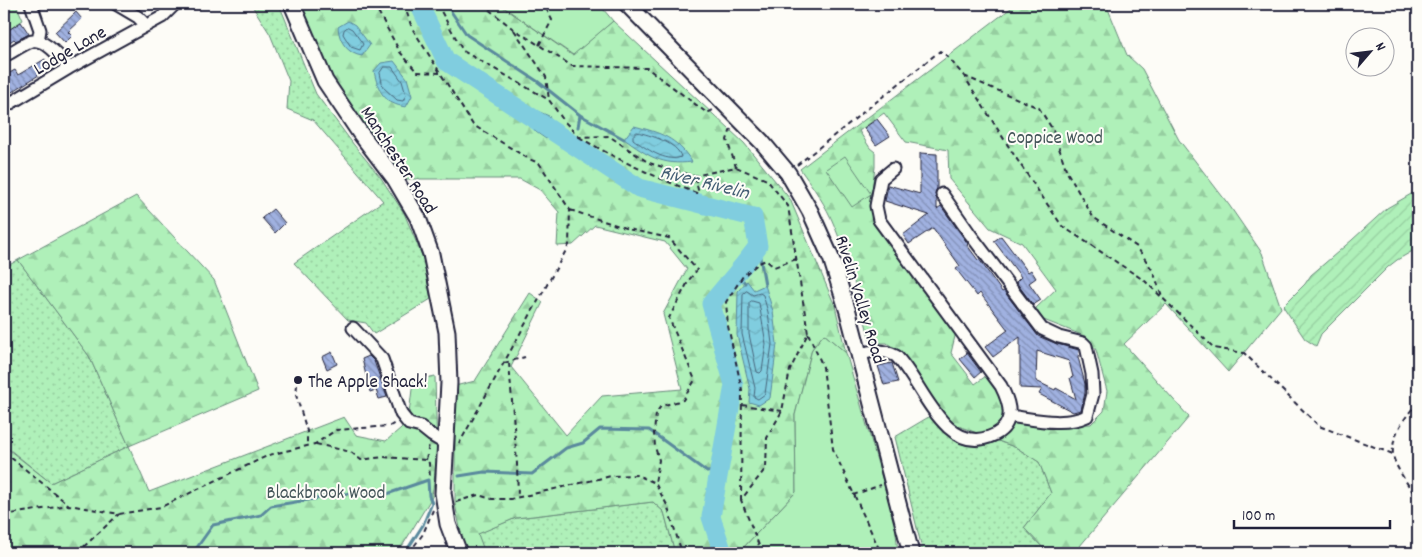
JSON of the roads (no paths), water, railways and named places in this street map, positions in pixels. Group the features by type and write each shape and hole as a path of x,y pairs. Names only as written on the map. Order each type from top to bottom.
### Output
{"main road":[{"name":"Manchester Road","path":"292,4 325,81 360,134 395,180 418,218 431,254 447,332 448,383 444,499 448,524 459,553"},
{"name":"Rivelin Valley Road","path":"627,4 762,142 788,174 810,212 831,258 848,312 911,553"}],"street":[{"path":"31,4 40,30 38,41"},
{"path":"116,4 138,17 146,25"},
{"name":"Lodge Lane","path":"4,107 69,68 162,17 175,4"},
{"path":"8,54 32,41 38,41 44,43 69,68"},
{"path":"859,354 878,350 896,356 942,421 963,438 979,439 996,434 1002,430 1009,416 1008,404 1001,386 879,220 876,206 881,179 893,169"},
{"path":"942,194 1042,329 1059,337 1083,343 1088,353 1093,394 1087,416 1047,420 1009,416"},
{"path":"352,328 382,359 401,414 409,424 422,426 446,446"}],"water":[{"path":"348,21 355,25 370,45 362,56 352,53 340,38 338,27"},
{"path":"394,61 407,78 412,96 406,107 387,100 380,90 374,71 381,63"},
{"path":"535,110 549,116 555,132 546,139 528,124"},
{"path":"634,126 660,134 674,141 692,162 664,161 648,155 624,139"},
{"path":"747,281 754,290 765,285 773,311 777,344 770,398 759,405 749,402 750,389 737,335 738,291"}],"waterway":[{"name":"River Rivelin","path":"419,4 446,61 639,188 753,217 758,246 711,304 734,385 711,517 723,553"},
{"path":"446,4 467,35 537,81 580,115 578,127"},
{"path":"580,115 624,139"},
{"path":"758,246 765,285"},
{"path":"736,272 745,283"},
{"path":"459,476 484,472 532,474 566,448 583,443 600,429 649,430 707,472 719,470"},
{"path":"193,553 213,525 261,515 271,506 369,490 387,494 428,480 429,496 432,503 423,525 405,553"},
{"path":"106,553 110,549 116,553"},
{"path":"41,553 44,551 57,553"}],"place":[{"name":"The Apple Shack!","path":"298,380"}],"park label":[{"name":"Coppice Wood","path":"1055,136"},
{"name":"Blackbrook Wood","path":"326,491"}]}
